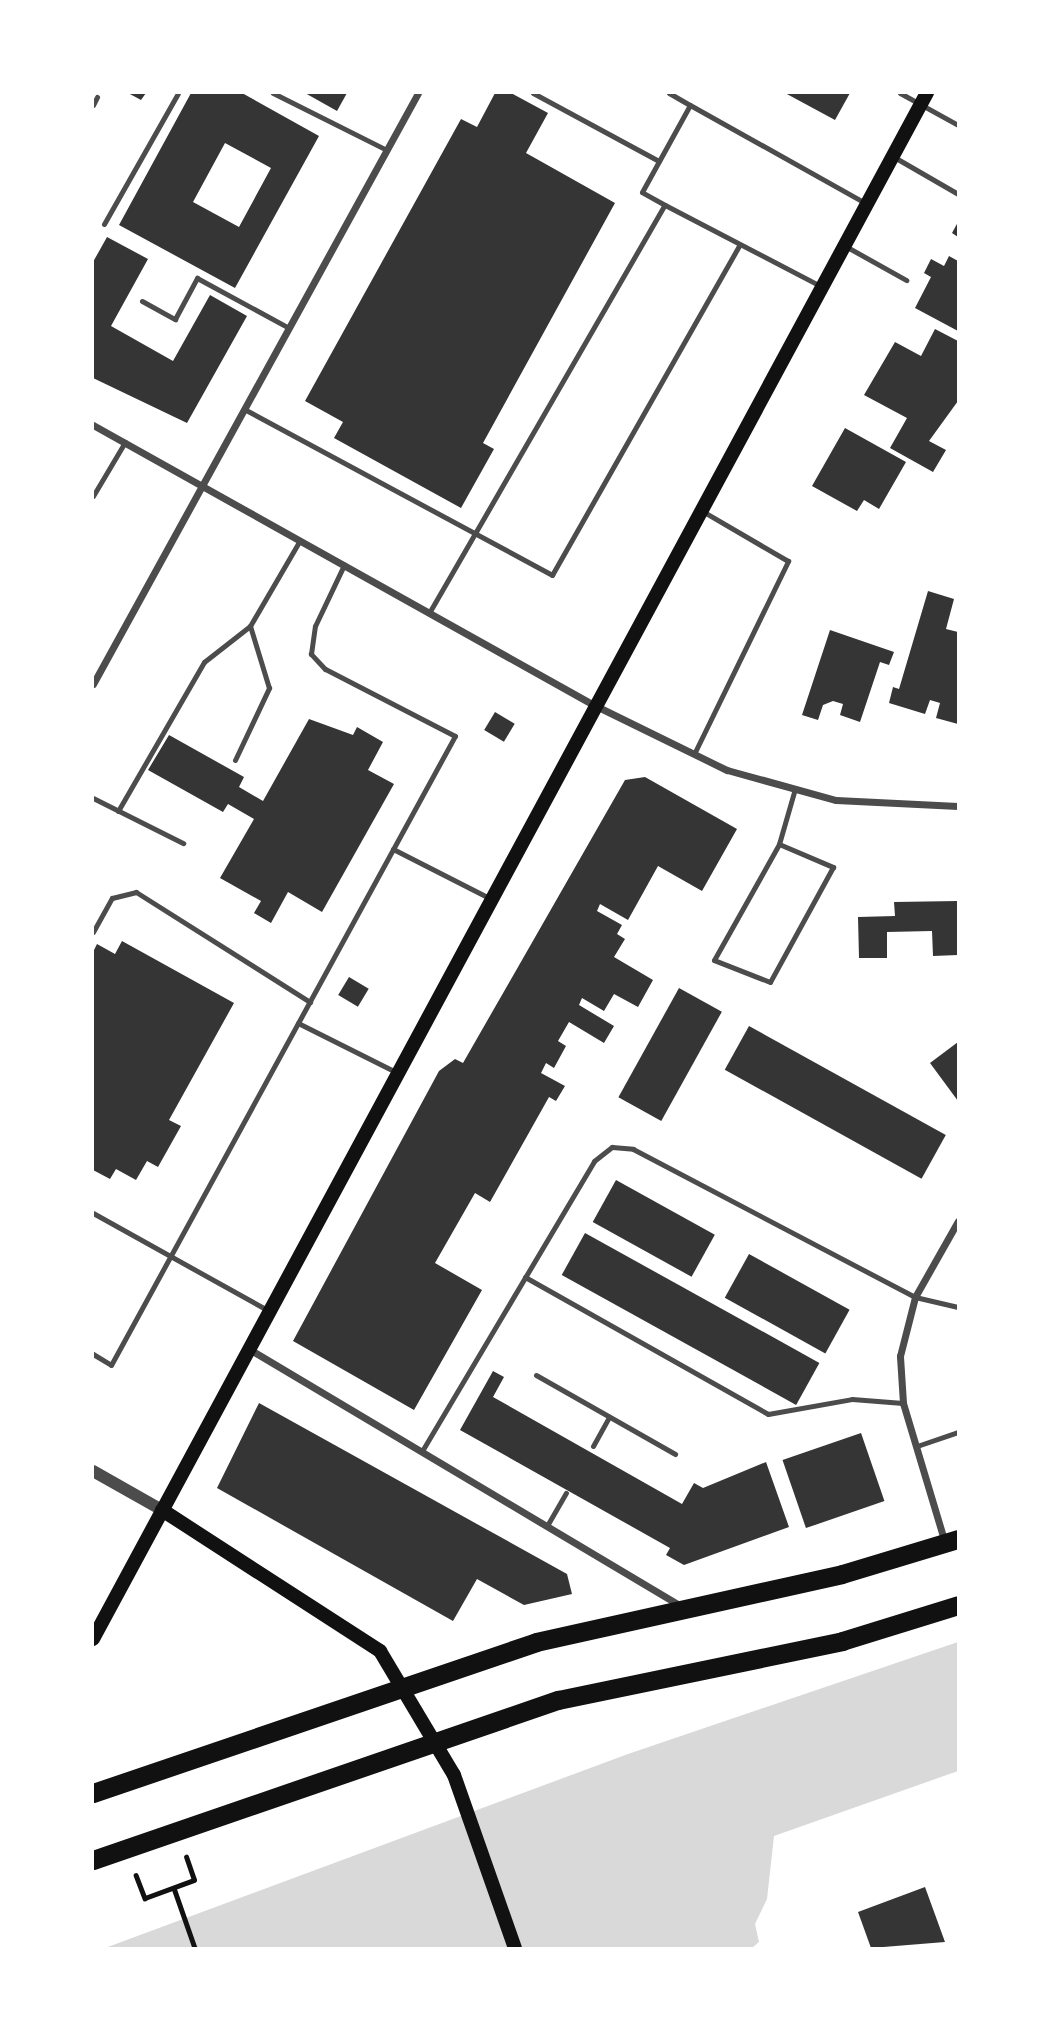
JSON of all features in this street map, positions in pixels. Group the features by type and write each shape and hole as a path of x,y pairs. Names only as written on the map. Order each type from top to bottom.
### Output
{"highway":[{"path":"93,1793 404,1683 536,1642 842,1574 952,1541"},
{"path":"93,1860 437,1738 558,1700 842,1641 958,1605"}],"main road":[{"path":"93,1639 592,704 819,285 924,98"},
{"path":"162,1510 357,1630 404,1683 437,1738 468,1809 515,1948"}],"street":[{"path":"93,684 418,93"},
{"path":"93,425 592,704 694,754 794,792 871,805 958,806"},
{"path":"952,1541 903,1402 900,1356 915,1297 958,1221"},
{"path":"248,1349 548,1524 684,1608"},
{"path":"93,1471 162,1510"}],"lane":[{"path":"104,224 178,93"},
{"path":"273,93 387,150"},
{"path":"533,93 659,161"},
{"path":"669,93 864,203"},
{"path":"900,93 924,98 958,125"},
{"path":"93,105 97,97"},
{"path":"690,105 642,192 739,246 819,285"},
{"path":"892,156 958,194"},
{"path":"429,613 665,205"},
{"path":"842,244 906,280"},
{"path":"244,409 552,575 739,246"},
{"path":"142,301 174,319 197,278 289,327"},
{"path":"93,496 124,442"},
{"path":"694,754 788,561 699,510"},
{"path":"118,811 204,662 250,626 300,540"},
{"path":"93,1354 111,1364 455,736 325,669 311,654 315,626 344,565"},
{"path":"235,761 269,688 250,626"},
{"path":"779,844 833,867 769,982 713,960 779,844 794,792"},
{"path":"93,798 183,843"},
{"path":"393,849 489,898"},
{"path":"93,932 112,898 136,892 310,1002"},
{"path":"298,1023 396,1072"},
{"path":"422,1451 594,1161 623,1147 915,1297 958,1307"},
{"path":"94,1216 268,1311"},
{"path":"525,1278 768,1414 852,1399 903,1402"},
{"path":"536,1375 675,1454"},
{"path":"593,1446 609,1417"},
{"path":"917,1446 958,1432"},
{"path":"548,1524 566,1493"}],"path":[{"path":"136,1875 145,1898 174,1888 194,1880 186,1857"},
{"path":"174,1888 195,1948"}],"shaded area":[{"path":"958,1642 958,1771 774,1836 767,1899 755,1924 759,1942 752,1948 105,1948 628,1754"}],"building":[{"path":"128,93 146,93 141,100"},
{"path":"191,93 242,93 319,136 235,288 119,225","holes":["225,143 271,168 239,227 193,202"]},
{"path":"305,93 347,93 337,111"},
{"path":"495,93 511,93 548,113 526,153 615,203 483,443 494,449 461,508 334,438 343,422 305,401 461,119 477,127"},
{"path":"785,93 850,93 835,120"},
{"path":"958,222 958,237 952,233"},
{"path":"107,237 148,259 111,326 173,361 210,295 247,316 187,423 93,378 93,262"},
{"path":"949,256 958,261 958,331 915,308 931,277 924,273 931,259 944,266"},
{"path":"935,329 958,341 958,401 929,441 946,450 933,472 890,448 907,418 864,395 895,342 921,356"},
{"path":"845,428 906,462 879,509 864,500 857,511 812,486"},
{"path":"928,591 954,599 946,629 958,632 958,724 936,718 940,703 930,700 925,714 889,703 893,687 899,689"},
{"path":"830,630 894,652 889,665 880,662 860,722 840,715 843,704 833,701 823,705 818,720 802,715"},
{"path":"495,712 515,724 504,742 484,730"},
{"path":"309,719 353,735 357,727 383,742 368,770 394,784 322,912 288,892 271,923 254,913 261,901 220,878 254,819 228,804 223,812 148,770 169,735 244,777 239,787 263,801"},
{"path":"645,777 737,829 702,891 658,866 628,920 600,904 597,911 622,925 617,934 625,939 614,957 653,980 638,1007 614,994 604,1011 582,998 579,1005 614,1026 604,1043 569,1022 558,1041 566,1046 554,1068 546,1063 541,1073 565,1086 556,1101 549,1097 490,1202 475,1193 435,1263 482,1290 414,1410 293,1341 439,1071 455,1059 463,1063 625,780"},
{"path":"958,901 958,955 933,956 932,931 887,932 887,958 859,958 858,917 895,916 894,902"},
{"path":"122,941 234,1003 169,1120 181,1126 158,1167 147,1161 136,1180 116,1169 110,1179 93,1170 93,952 97,944 115,954"},
{"path":"349,977 369,989 358,1007 338,995"},
{"path":"679,988 722,1012 661,1121 618,1097"},
{"path":"749,1026 946,1135 922,1179 725,1070"},
{"path":"958,1042 958,1101 930,1063"},
{"path":"616,1180 715,1235 692,1277 593,1222"},
{"path":"585,1233 819,1363 796,1405 562,1275"},
{"path":"749,1254 850,1310 825,1353 725,1298"},
{"path":"493,1371 504,1377 493,1397 682,1504 694,1483 703,1488 766,1462 789,1527 684,1565 666,1555 670,1548 460,1430"},
{"path":"259,1403 567,1574 572,1594 524,1605 477,1579 453,1621 217,1488"},
{"path":"861,1433 884,1501 806,1528 783,1460"},
{"path":"925,1887 945,1942 871,1948 858,1912"}]}
